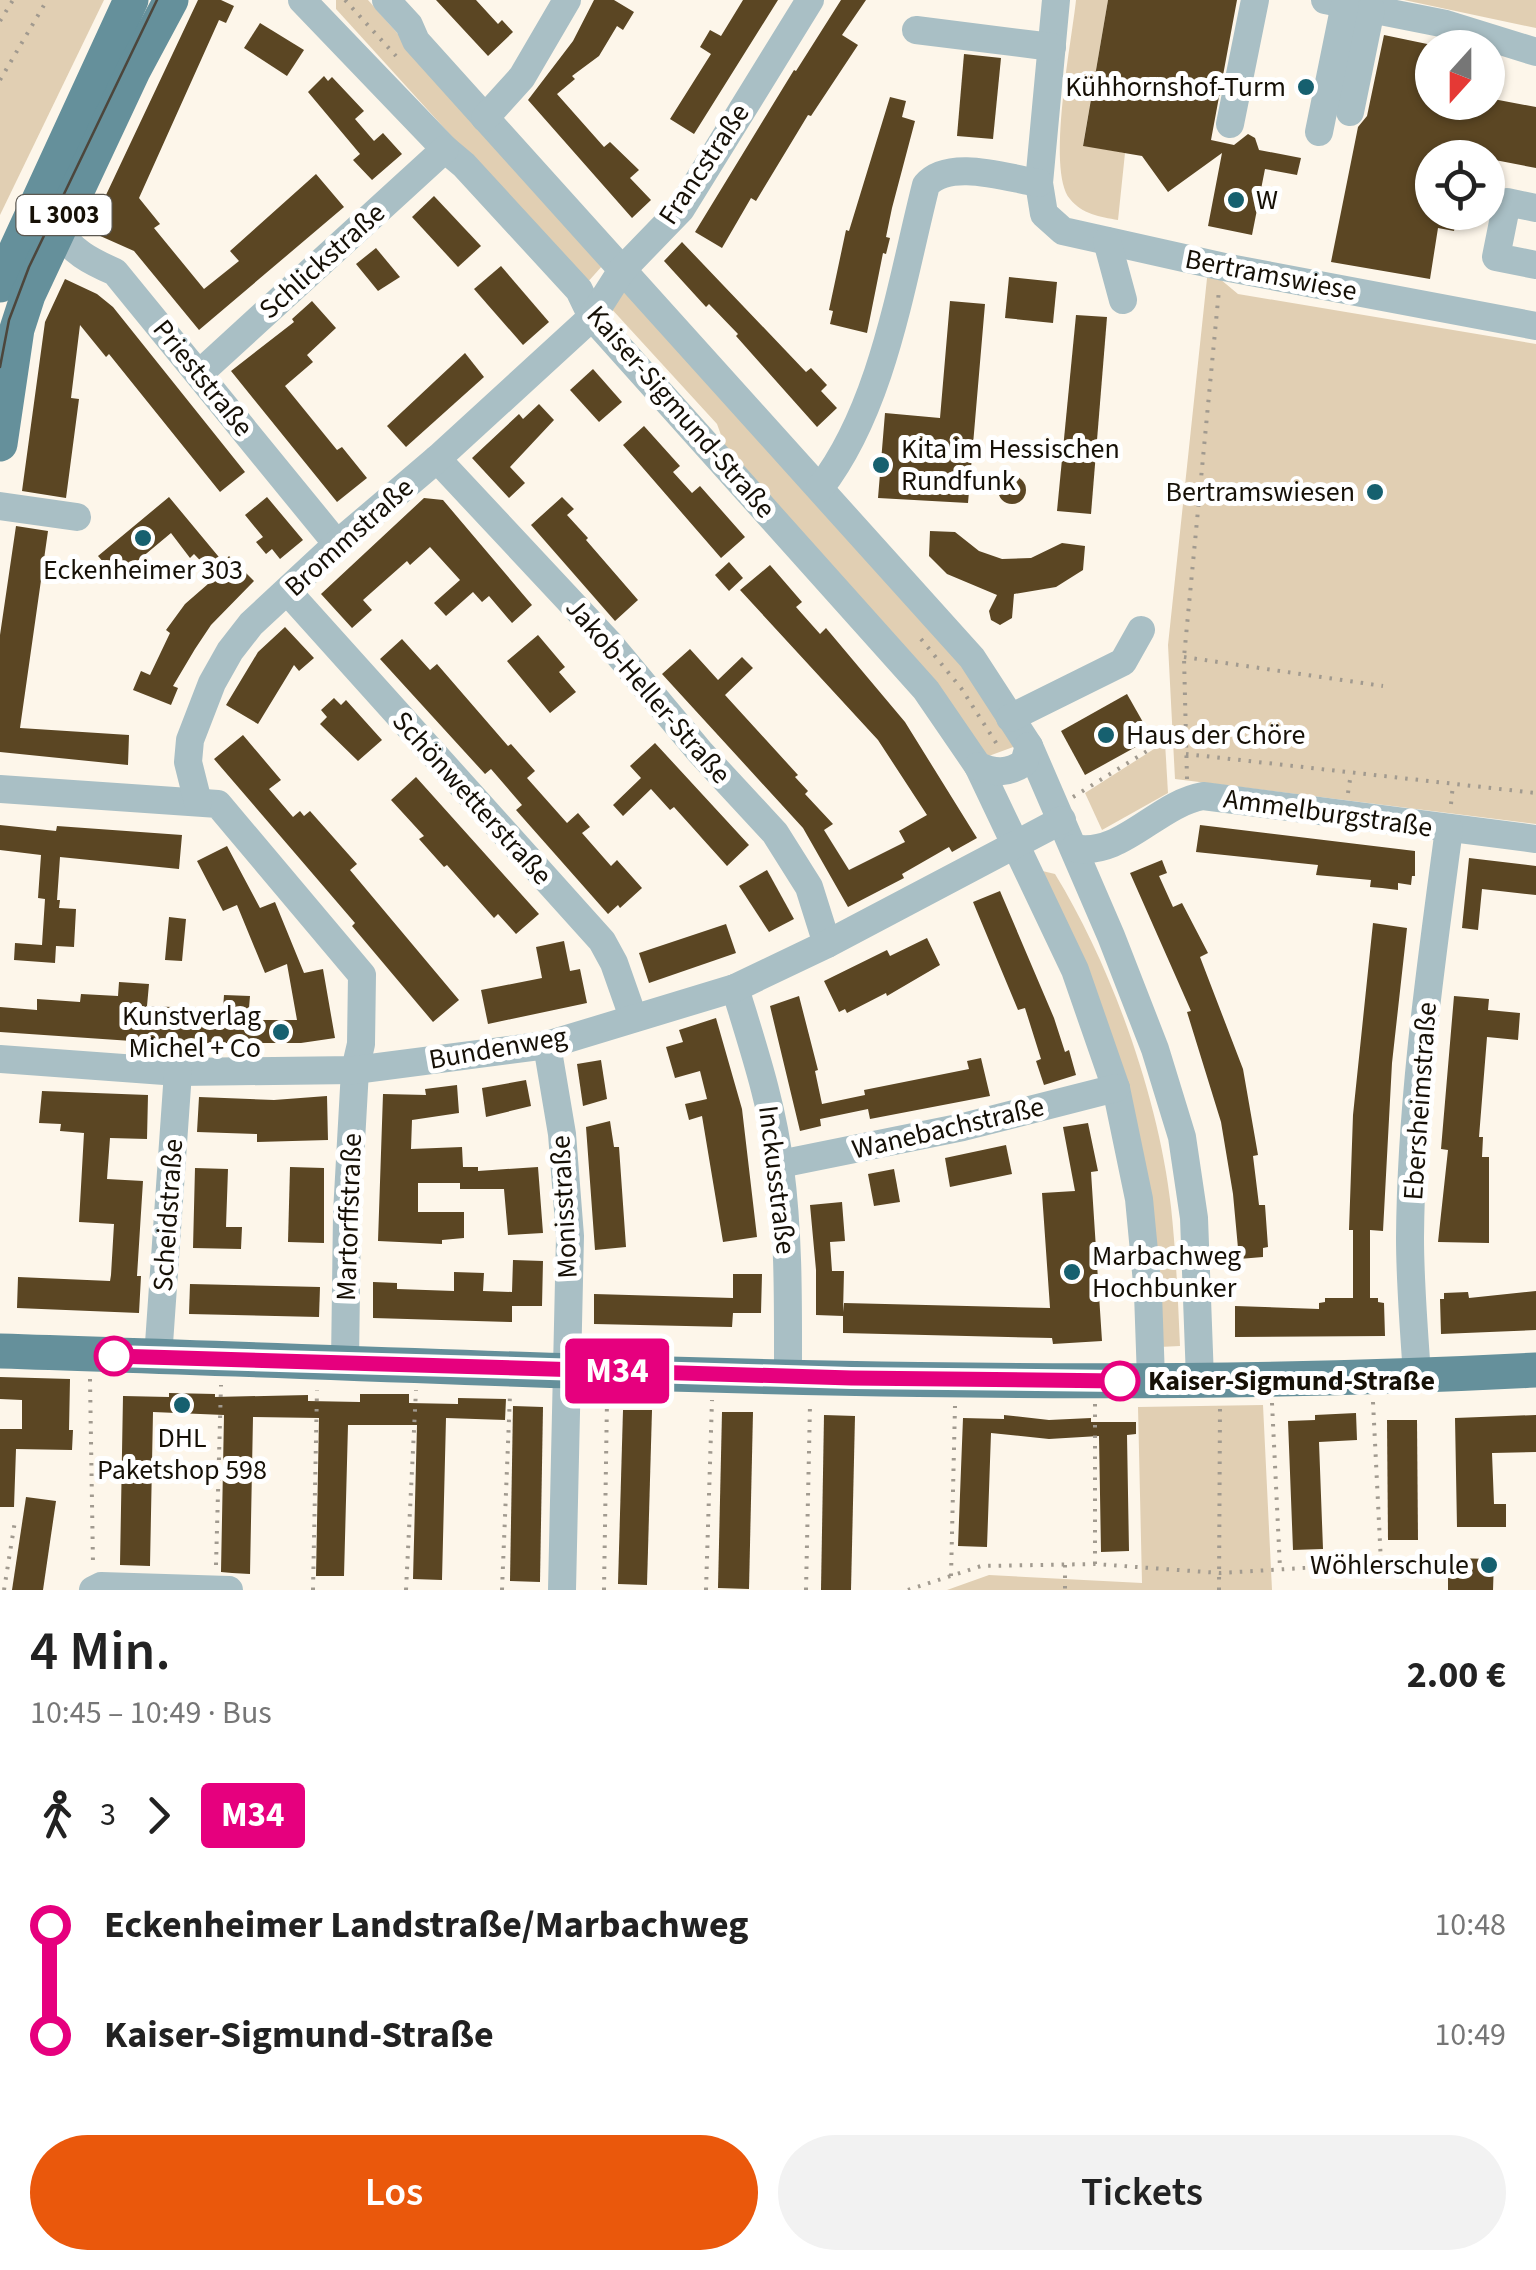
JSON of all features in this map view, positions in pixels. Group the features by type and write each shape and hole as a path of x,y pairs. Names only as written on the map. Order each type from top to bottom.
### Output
{"main road":[{"name":"L 3003","path":"0,286 131,0"},
{"name":"L 3003","path":"0,444 17,329 28,295 133,70 172,0"},
{"path":"0,1351 331,1371 566,1369 799,1385 1536,1370"}],"street":[{"name":"Kaiser-Sigmund-Straße","path":"386,0 409,26 416,41 972,658 1029,746 1155,1049 1182,1137 1210,1378"},
{"path":"485,118 522,77 567,0"},
{"path":"820,488 834,469 874,384 926,185 936,174 955,170 1039,183 1056,0"},
{"path":"1230,124 1255,0"},
{"name":"Kaiser-Sigmund-Straße","path":"308,2 579,290 592,318 926,690 978,766 1075,970 1116,1088 1140,1199 1151,1380"},
{"name":"Francstraße","path":"592,318 622,270 681,209 809,2 834,15"},
{"path":"1347,4 1446,24 1536,52"},
{"path":"1347,4 1350,112"},
{"path":"1320,132 1347,4"},
{"path":"916,30 1052,47"},
{"name":"Schlickstraße","path":"200,373 445,149"},
{"name":"Bertramswiese","path":"1039,183 1044,214 1064,230 1224,268 1536,326"},
{"path":"1536,208 1507,202 1496,257 1536,265"},
{"name":"Prieststraße","path":"58,227 72,248 91,262 116,272 337,544"},
{"path":"1107,241 1122,300"},
{"name":"Brommstraße","path":"198,802 188,762 190,740 212,683 230,651 252,624 337,544 438,459 592,318"},
{"name":"Jakob-Heller-Straße","path":"438,459 609,643 700,752 775,833 808,887 827,944"},
{"path":"0,506 77,517"},
{"name":"Schönwetterstraße","path":"288,592 602,941 633,1017"},
{"path":"1010,718 1124,662 1141,630"},
{"path":"978,766 995,773 1014,770 1024,763 1029,746"},
{"path":"0,788 198,802"},
{"name":"Ammelburgstraße","path":"1074,848 1091,851 1109,846 1187,798 1202,796 1536,839"},
{"name":"Martorffstraße","path":"198,802 218,804 362,975 361,1044 354,1070 331,1371"},
{"path":"1016,847 1059,814"},
{"name":"Ebersheimstraße","path":"1416,1375 1410,1240 1413,1150 1426,1005 1449,829"},
{"name":"Bundenweg","path":"0,1059 178,1072 354,1070 547,1045 735,988 1016,847"},
{"name":"Inckusstraße","path":"735,988 763,1078 780,1164 799,1385"},
{"name":"Monisstraße","path":"547,1045 562,1134 570,1236 562,1590"},
{"name":"Scheidstraße","path":"158,1358 178,1072"},
{"name":"Wanebachstraße","path":"780,1164 963,1127 1116,1088"},
{"path":"93,1590 101,1586 229,1590"}],"path":[{"path":"0,21 13,0"},
{"path":"0,80 47,0"},
{"path":"1187,798 1184,657 1220,286"},
{"path":"1184,657 1383,686"},
{"path":"1059,814 1186,728"},
{"path":"1186,754 1536,793"},
{"path":"313,1590 331,1371"},
{"path":"90,1372 93,1590"},
{"path":"216,1590 221,1376"},
{"path":"1210,1378 1218,1590"},
{"path":"1095,1380 1095,1564"},
{"path":"406,1590 416,1383"},
{"path":"799,1385 806,1590"},
{"path":"502,1590 510,1386"},
{"path":"604,1590 608,1390"},
{"path":"706,1590 712,1392"},
{"path":"950,1576 955,1397"},
{"path":"1272,1402 1280,1568"},
{"path":"1374,1402 1381,1562"},
{"path":"4,1590 16,1521"},
{"path":"908,1590 981,1566 1095,1564 1220,1573 1436,1560"},
{"path":"1065,1565 1065,1590"}],"shaded area":[{"path":"0,0 104,0 0,215"},
{"path":"336,0 368,0 603,265 586,284 336,9"},
{"path":"1076,0 1108,0 1083,145 1125,153 1118,220 1080,208 1063,184 1060,134"},
{"path":"1404,0 1536,0 1536,28"},
{"name":"Bertramswiesen","path":"1208,269 1238,294 1536,344 1536,824 1175,779 1168,645"},
{"path":"624,289 964,666 1016,746 986,757 728,454 717,424 608,305"},
{"path":"1165,742 1168,793 1102,830 1085,793"},
{"path":"1034,869 1055,874 1076,911 1114,992 1144,1079 1171,1207 1180,1346 1159,1347 1150,1202"},
{"path":"1263,1405 1272,1590 947,1590 989,1575 1142,1583 1138,1407"}],"building":[{"path":"198,0 221,0 234,6 226,23 219,20 139,198 160,224 154,228 204,289 239,261 230,251 316,174 344,207 199,330 134,251 89,231"},
{"path":"436,0 476,0 498,24 502,20 513,32 488,56"},
{"path":"594,0 614,0 634,12 623,30 617,26 599,56 572,76 575,79 557,94 604,147 610,142 639,170 630,178 651,200 632,218 528,100 573,41"},
{"path":"743,0 778,0 694,134 670,119 711,54 700,47 710,30 721,36"},
{"path":"841,0 866,0 842,35 858,45 811,116 808,115 756,201 751,198 722,248 695,232"},
{"path":"1108,0 1237,0 1211,140 1234,145 1248,134 1255,138 1259,150 1301,158 1297,175 1265,169 1252,235 1208,226 1222,153 1168,192 1142,156 1083,146"},
{"path":"260,23 304,50 287,76 244,48"},
{"path":"1384,35 1415,41 1415,120 1505,120 1505,101 1536,107 1536,168 1505,162 1505,140 1415,140 1415,230 1438,230 1430,279 1331,262 1358,127 1367,116"},
{"path":"964,54 1001,58 993,139 957,136"},
{"path":"324,76 328,81 332,77 364,111 355,119 374,141 383,133 402,154 372,180 353,160 360,154 308,92"},
{"path":"890,97 906,101 902,117 915,121 892,208 886,237 890,238 886,254 883,253 867,333 830,324 833,311 829,310 846,230 849,231"},
{"path":"434,196 481,246 458,267 412,217"},
{"path":"682,242 806,372 811,368 827,385 821,391 837,408 817,427 738,334 709,304 706,307 664,261"},
{"path":"376,248 400,277 378,291 356,264"},
{"path":"501,266 549,322 523,345 474,289"},
{"path":"1009,277 1057,282 1053,323 1005,318"},
{"path":"65,279 97,294 113,307 245,472 220,492 109,354 106,357 80,325 71,398 79,399 66,498 22,491 45,322"},
{"path":"312,301 336,328 307,355 313,362 285,386 337,450 342,447 367,478 337,502 231,371 294,322 292,319"},
{"path":"950,301 985,304 968,503 878,498 885,413 940,418"},
{"path":"1076,315 1107,317 1091,514 1057,511"},
{"path":"465,353 484,377 406,447 387,426"},
{"path":"593,369 622,402 599,422 570,390"},
{"path":"539,404 554,420 510,467 525,483 509,498 472,458 519,414 523,419"},
{"path":"644,426 680,466 673,472 692,493 700,486 745,537 721,558 623,445"},
{"path":"1012,476 1022,480 1026,490 1022,500 1012,504 1002,500 998,490 1002,480"},
{"path":"169,497 223,562 229,556 254,581 211,625 173,686 178,688 171,705 133,690 141,671 150,675 170,633 166,630 185,604 216,577 194,554 190,558 171,533 117,578 98,556"},
{"path":"267,497 303,540 280,559 272,549 266,554 256,542 263,537 245,515"},
{"path":"562,497 574,509 567,515 638,600 615,621 531,525"},
{"path":"424,498 443,500 532,605 512,623 489,596 482,602 473,592 446,616 434,603 460,580 430,547 410,565 407,561 363,600 372,610 352,628 321,594"},
{"path":"16,526 48,531 20,728 129,735 128,765 0,752 0,635"},
{"path":"930,531 955,532 979,551 1002,559 1031,558 1062,543 1085,546 1083,570 1056,587 1014,594 1012,618 1000,625 991,620 989,611 997,595 947,574 929,556"},
{"path":"729,562 743,578 729,591 715,575"},
{"path":"770,565 802,602 796,607 820,634 826,628 905,722 977,838 952,852 949,847 902,874 904,878 848,907 803,828 662,674 690,649 718,680 742,657 753,668 725,695 798,775 795,777 808,791 805,794 833,824 824,830 849,870 905,842 899,831 927,815 878,740 740,590"},
{"path":"285,627 314,658 299,671 294,665 258,724 226,705 258,652"},
{"path":"538,635 565,667 559,672 576,692 550,713 507,661"},
{"path":"402,639 430,670 437,664 508,746 511,744 535,771 527,778 567,823 578,813 590,827 582,833 611,866 617,860 642,888 620,908 618,905 608,914 516,810 522,805 491,769 485,774 380,659"},
{"name":"Haus der Chöre","path":"1127,694 1152,738 1085,775 1061,731"},
{"path":"334,698 341,705 346,700 382,740 358,761 320,724 327,717 321,710"},
{"path":"243,735 281,780 269,789 293,817 300,811 304,816 310,811 357,864 350,870 459,1000 433,1022 352,926 355,923 214,759"},
{"path":"655,743 749,845 727,866 674,807 670,810 651,789 623,816 613,805 641,778 630,766"},
{"path":"416,777 539,914 516,934 498,914 494,918 447,865 444,867 419,839 424,836 391,800"},
{"path":"0,825 182,835 179,869 60,857 57,900 59,908 76,909 74,947 56,946 55,963 14,960 15,943 42,945 45,899 38,898 41,855 0,850"},
{"path":"1200,825 1415,851 1415,876 1411,885 1398,883 1398,890 1370,887 1371,880 1316,875 1318,865 1196,852"},
{"path":"227,846 260,908 275,902 304,973 323,969 335,1038 205,1046 0,1032 0,1007 37,1010 37,999 80,1002 81,994 118,996 119,982 149,984 147,1006 223,1009 224,995 250,996 248,1020 297,1020 287,964 265,973 237,905 223,911 197,861"},
{"path":"1469,858 1536,866 1536,895 1482,889 1478,930 1462,928"},
{"path":"1162,860 1167,873 1159,876 1173,907 1182,903 1208,953 1200,957 1243,1069 1258,1155 1253,1156 1259,1205 1265,1205 1268,1247 1263,1248 1263,1257 1239,1259 1221,1122 1187,1012 1191,1011 1130,873"},
{"path":"767,870 794,919 769,932 739,886"},
{"path":"1000,891 1065,1052 1069,1050 1076,1075 1044,1085 1036,1061 1041,1059 1025,1008 1018,1010 973,902"},
{"path":"169,917 186,919 182,961 165,960"},
{"path":"1373,923 1407,928 1392,1063 1383,1231 1370,1230 1370,1298 1384,1303 1385,1336 1235,1337 1235,1306 1319,1309 1325,1298 1353,1298 1353,1230 1349,1230 1353,1115"},
{"path":"726,924 736,953 649,983 639,953"},
{"path":"927,938 940,965 887,996 886,993 847,1013 845,1009 839,1012 824,981 887,950 890,956"},
{"path":"564,941 570,971 580,969 587,1003 488,1024 481,990 542,978 536,947"},
{"path":"799,996 818,1070 815,1071 822,1104 865,1095 864,1090 969,1069 967,1061 981,1058 990,1096 870,1119 868,1109 820,1119 821,1126 800,1131 770,1006"},
{"path":"1454,996 1489,999 1488,1010 1520,1013 1518,1040 1487,1037 1479,1137 1483,1137 1482,1157 1489,1157 1489,1243 1438,1242 1448,1150 1441,1149"},
{"path":"716,1018 742,1109 757,1237 723,1242 702,1116 689,1120 685,1104 707,1099 700,1071 675,1078 666,1047 683,1042 679,1030"},
{"path":"601,1060 607,1099 583,1106 577,1064"},
{"path":"526,1080 531,1106 486,1117 482,1088"},
{"path":"457,1085 459,1113 412,1120 411,1149 462,1147 463,1167 478,1167 478,1171 538,1167 543,1233 508,1235 504,1189 460,1189 460,1183 418,1183 418,1212 464,1212 464,1238 442,1240 442,1244 378,1241 383,1094 426,1095 425,1089"},
{"path":"42,1091 148,1095 147,1139 110,1138 107,1179 143,1181 137,1276 141,1276 139,1313 17,1308 18,1277 110,1281 111,1275 114,1224 79,1222 84,1133 60,1131 61,1124 39,1123"},
{"path":"327,1096 328,1140 257,1142 257,1134 197,1132 199,1097 274,1100"},
{"path":"610,1121 614,1147 619,1147 626,1247 595,1250 586,1127"},
{"path":"1088,1123 1098,1171 1091,1172 1102,1341 1053,1344 1052,1338 843,1333 843,1316 816,1315 810,1205 842,1202 845,1241 830,1242 832,1271 844,1271 843,1312 844,1303 1050,1308 1042,1193 1075,1191 1063,1127"},
{"path":"1006,1145 1012,1174 950,1187 945,1158"},
{"path":"290,1167 324,1168 324,1243 288,1242"},
{"path":"195,1168 228,1169 226,1227 242,1227 241,1249 193,1248"},
{"path":"894,1169 900,1202 874,1206 868,1174"},
{"path":"513,1260 543,1261 542,1306 512,1306 512,1322 373,1318 373,1282 397,1283 397,1289 454,1291 454,1272 484,1273 483,1291 512,1292"},
{"path":"733,1274 762,1274 761,1313 733,1313 732,1327 594,1324 594,1294 733,1298"},
{"path":"190,1284 320,1287 319,1317 189,1314"},
{"path":"1536,1291 1536,1330 1441,1334 1440,1299 1444,1299 1444,1293 1468,1292 1469,1298"},
{"path":"0,1377 70,1379 72,1450 16,1449 14,1507 0,1507 0,1429 22,1429 22,1400 0,1399"},
{"path":"169,1393 215,1397 308,1395 308,1401 360,1402 360,1394 409,1394 409,1403 458,1404 458,1398 506,1399 505,1420 446,1418 442,1580 413,1579 417,1425 348,1425 344,1576 316,1576 319,1418 253,1417 250,1574 221,1572 224,1415 153,1412 150,1566 120,1565 123,1396 169,1397"},
{"path":"513,1406 543,1407 540,1582 510,1581"},
{"path":"623,1410 652,1410 647,1585 618,1584"},
{"path":"722,1412 753,1412 749,1589 718,1588"},
{"path":"1356,1413 1357,1440 1319,1442 1323,1549 1293,1550 1288,1421"},
{"path":"824,1415 855,1416 851,1590 821,1590"},
{"path":"1004,1415 1136,1422 1136,1434 1127,1435 1129,1551 1101,1552 1099,1436 1049,1439 991,1433 987,1547 958,1546 963,1418 1004,1419"},
{"path":"1536,1415 1536,1452 1492,1453 1494,1504 1506,1504 1506,1527 1457,1527 1455,1418"},
{"path":"1387,1420 1417,1420 1418,1540 1388,1540"},
{"path":"26,1497 56,1501 43,1590 12,1590"},
{"path":"1448,1558 1494,1559 1493,1590 1448,1590"}],"tram line":[{"path":"0,367 9,320 29,267 157,0"}],"bus line":[{"name":"M34","path":"114,1356 851,1378 1120,1381"}],"place":[{"name":"Kühhornshof-Turm","path":"1306,87"},
{"name":"W","path":"1236,200"},
{"name":"Kita im Hessischen Rundfunk","path":"881,465"},
{"name":"Bertramswiesen","path":"1375,492"},
{"name":"Eckenheimer 303","path":"143,538"},
{"name":"Haus der Chöre","path":"1106,735"},
{"name":"Kunstverlag Michel + Co","path":"281,1032"},
{"name":"Marbachweg Hochbunker","path":"1072,1272"},
{"name":"Kaiser-Sigmund-Straße","path":"1120,1381"},
{"name":"DHL Paketshop 598","path":"182,1405"},
{"name":"Wöhlerschule","path":"1489,1565"}]}
